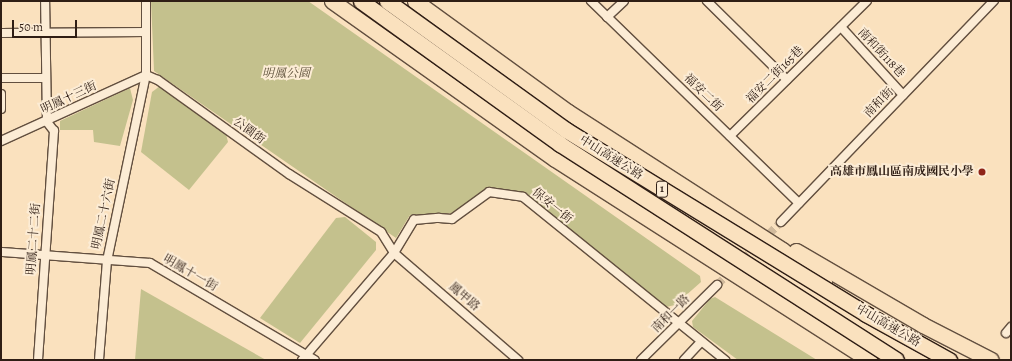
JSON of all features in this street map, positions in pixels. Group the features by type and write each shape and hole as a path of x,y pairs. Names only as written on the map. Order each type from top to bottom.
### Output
{"highway":[{"path":"332,1 554,159 869,360"},
{"path":"336,1 349,13"},
{"name":"中山高速公路","path":"361,1 560,144 836,324 896,360"},
{"name":"中山高速公路","path":"387,1 566,130 866,314 949,360"},
{"path":"415,1 568,112 782,250 866,314"},
{"path":"568,112 923,325 991,360"},
{"path":"554,159 792,304 836,324"}],"street":[{"name":"明鳳二十二街","path":"38,360 54,131 47,122 45,1"},
{"path":"146,1 146,75"},
{"name":"福安二街","path":"591,1 799,203"},
{"path":"607,17 624,1"},
{"path":"707,1 787,80"},
{"name":"福安二街165巷","path":"730,136 867,1"},
{"name":"南和街","path":"781,222 994,1"},
{"name":"南和街118巷","path":"838,30 903,95"},
{"path":"1,33 146,32"},
{"name":"明鳳十三街","path":"1,140 47,122 146,75"},
{"name":"公園街","path":"146,75 158,80 289,174 381,232 394,253"},
{"name":"明鳳二十六街","path":"99,360 106,261 146,75"},
{"path":"1,78 46,78"},
{"path":"1,94 1,109"},
{"name":"保安一街","path":"304,357 394,253 414,220 439,218 452,219 489,192 523,197 677,324 725,360"},
{"name":"明鳳十一街","path":"1,252 106,261 150,263 304,357 315,360"},
{"name":"鳳甲路","path":"394,253 512,358"},
{"name":"南和一路","path":"641,360 717,285"},
{"path":"684,360 701,342"}],"green space":[{"name":"明鳳公園","path":"151,1 308,1 700,276 701,282 675,305 666,307 515,191 487,191 453,213 410,215 396,238 154,71"},
{"path":"160,86 226,134 228,142 189,190 141,152 152,92"},
{"path":"130,88 133,100 120,146 94,142 93,130 60,130 60,121"},
{"path":"345,217 376,242 376,250 300,343 260,318 336,218"},
{"path":"141,289 266,360 135,360"},
{"path":"715,297 817,360 738,360 693,327 692,321 710,299"}],"tunnel":[{"path":"717,285 781,222"}],"place":[{"name":"高雄市鳳山區南成國民小學","path":"982,172"}]}
